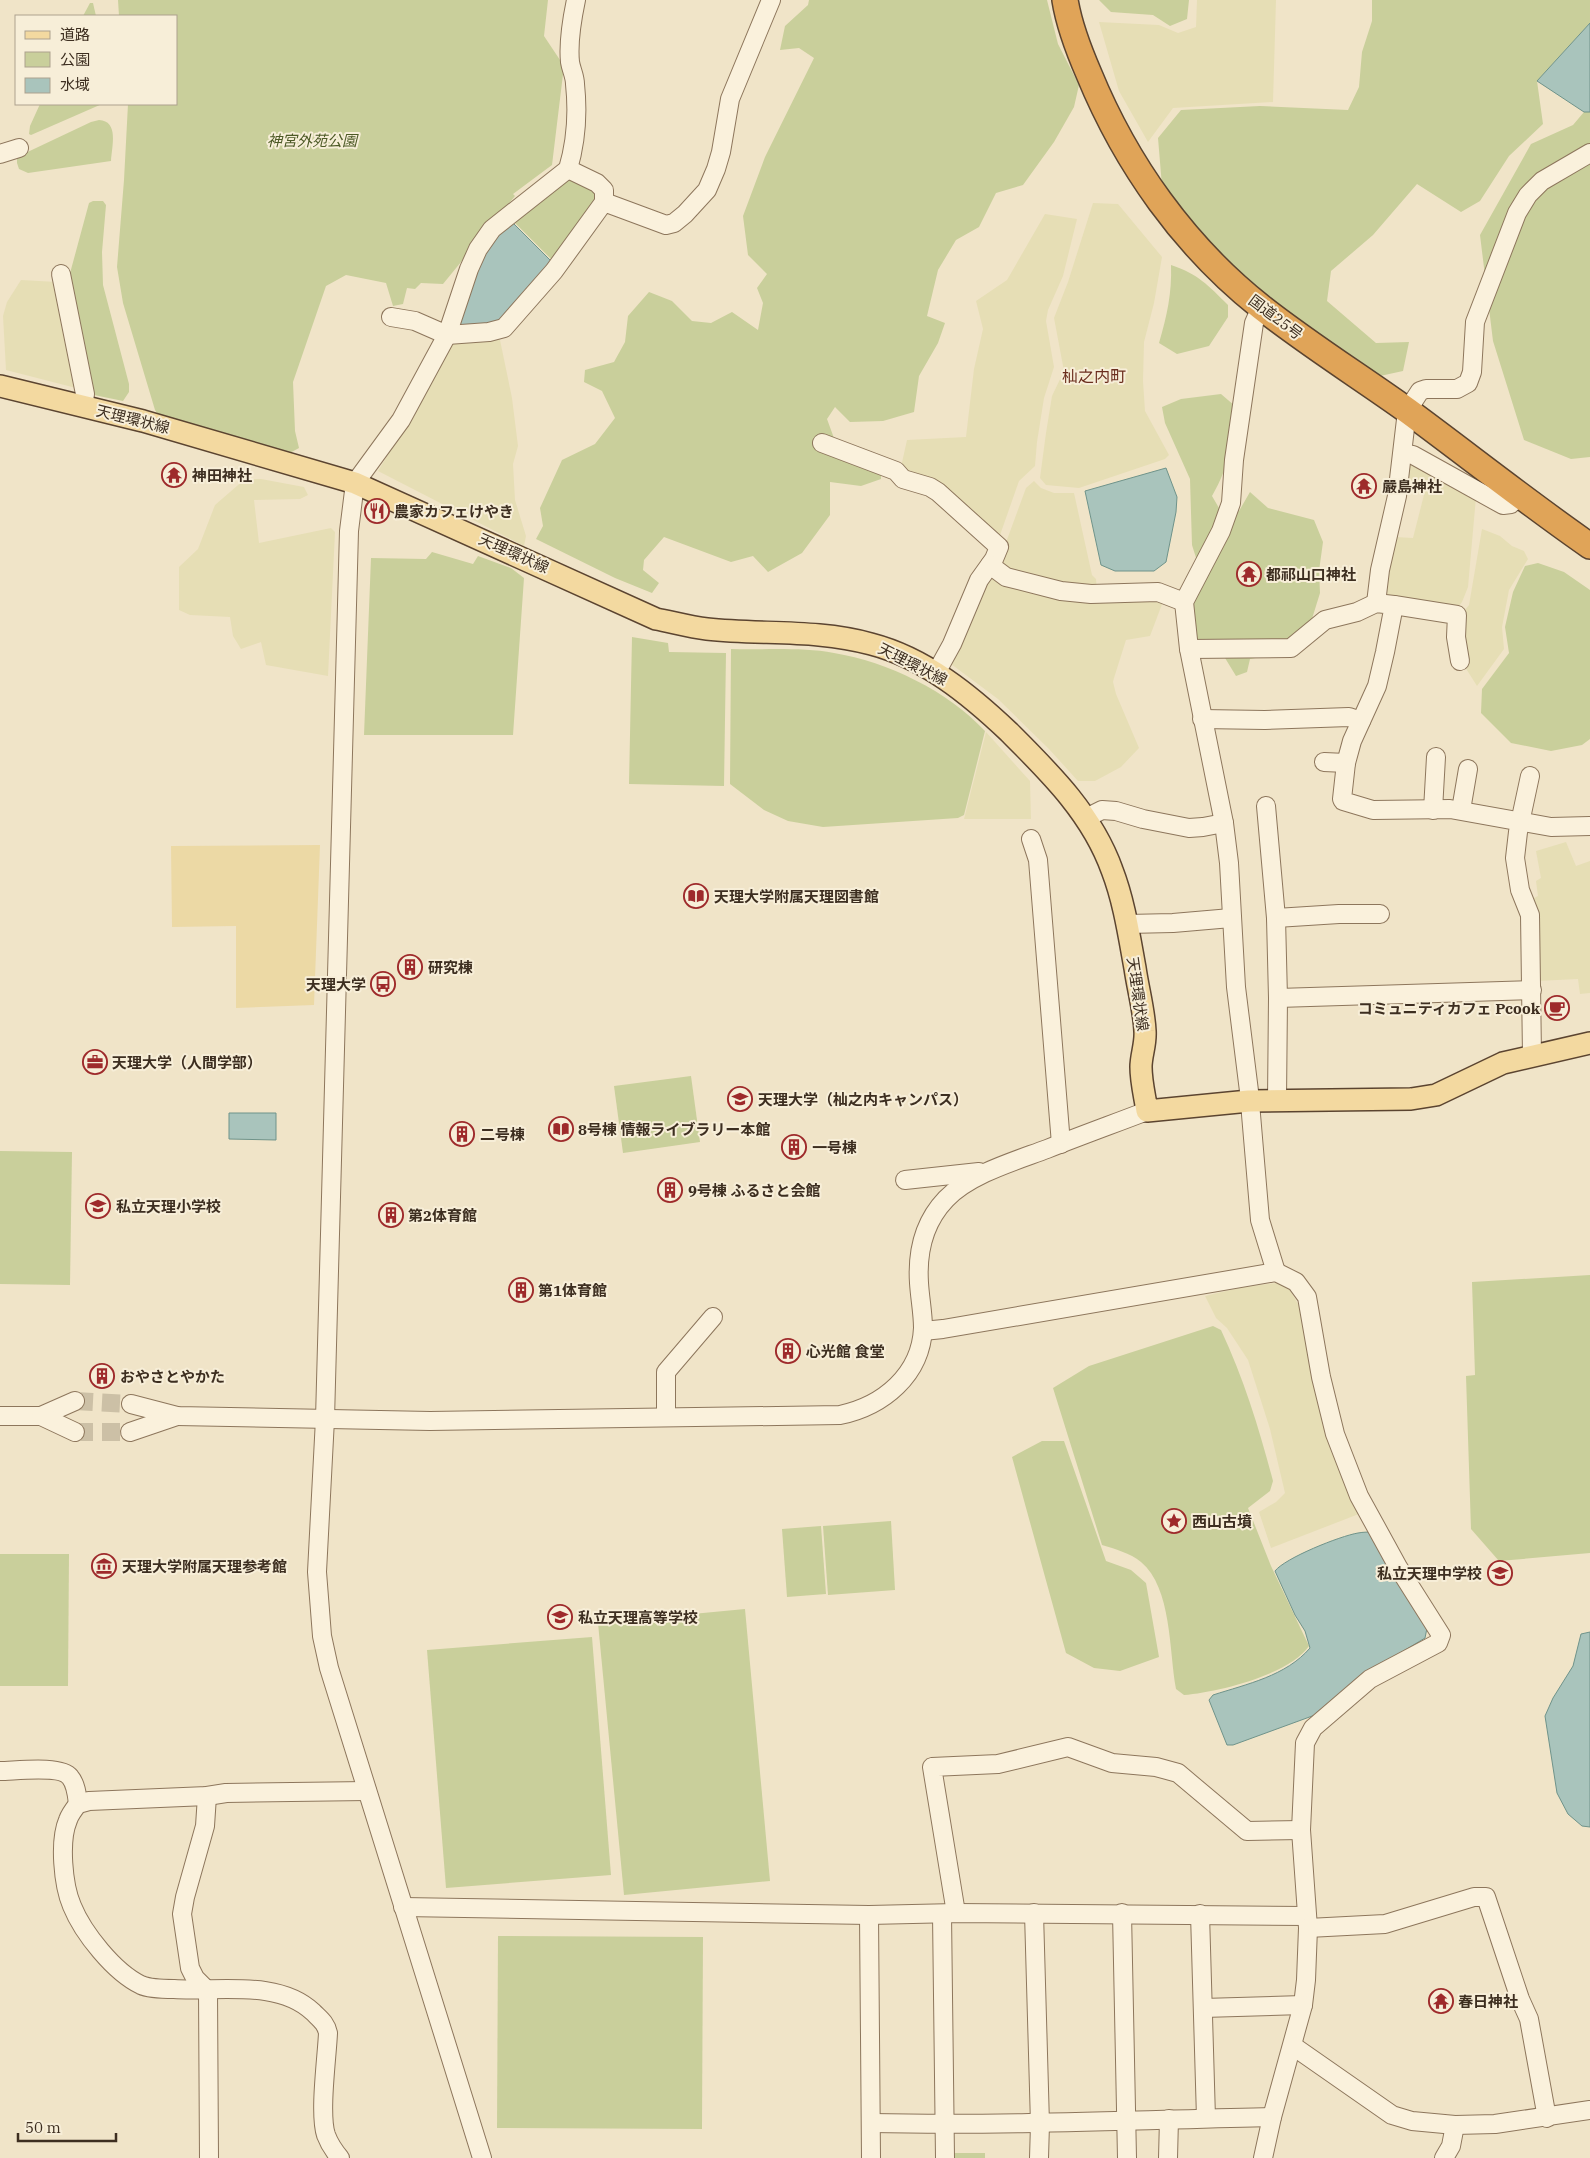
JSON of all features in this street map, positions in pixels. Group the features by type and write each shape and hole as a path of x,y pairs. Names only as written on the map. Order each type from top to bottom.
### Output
{"highway":[{"name":"国道25号","path":"1065,0 1080,53 1101,104 1126,152 1184,233 1222,273 1261,307 1407,411 1590,546"}],"main road":[{"name":"天理環状線","path":"0,386 144,421 355,483 656,619 706,629 845,637 874,644 906,657 936,673 971,697 1038,760 1086,818 1112,868 1122,899 1145,1032 1141,1068 1147,1112"},
{"path":"1147,1112 1249,1101 1411,1099 1425,1097 1436,1095 1490,1068 1532,1055 1590,1042"}],"street":[{"path":"482,2158 329,1668 318,1604 317,1572 325,1419 349,550 355,483 402,420 447,335 469,269 478,249 492,229 568,169 575,134 577,110 575,82 569,50 576,0"},
{"path":"604,202 666,225 674,223 698,202 707,190 716,169 730,99 771,0"},
{"path":"0,154 18,148"},
{"path":"1376,603 1380,570 1398,496 1407,411 1420,391 1426,389 1457,389 1468,382 1472,372 1475,322 1517,213 1528,195 1542,181 1590,153"},
{"path":"391,317 415,321 447,335 489,332 504,328 554,271 604,202 604,190 597,183 568,169"},
{"path":"61,274 85,394 83,407"},
{"path":"1261,307 1254,323 1234,460 1231,503 1221,531 1184,602 1189,649 1224,823 1229,863 1236,987 1260,1220 1276,1272"},
{"path":"822,443 896,471 903,479 930,487 999,547 990,565 979,580 952,644 936,673"},
{"path":"1403,453 1413,455 1503,505 1511,504 1519,494"},
{"path":"990,565 1006,577 1061,591 1091,594 1158,592 1184,602"},
{"path":"1189,649 1291,648 1324,620 1357,612 1376,603 1457,615 1456,637 1460,661"},
{"path":"1394,605 1386,652 1377,686 1352,741 1346,763 1342,799 1373,810 1462,810 1551,827 1590,826"},
{"path":"1202,719 1266,720 1349,717 1361,721"},
{"path":"1433,810 1436,758"},
{"path":"1324,762 1346,763"},
{"path":"1462,810 1468,769"},
{"path":"1530,776 1520,821 1515,858 1520,890 1530,915 1532,1055"},
{"path":"1266,806 1276,918 1278,998 1277,1100"},
{"path":"1086,818 1102,810 1116,811 1143,819 1189,828 1202,828 1224,823"},
{"path":"1031,839 1038,860 1061,1144"},
{"path":"1276,918 1339,914 1380,914"},
{"path":"1127,924 1172,923 1232,918"},
{"path":"1278,998 1532,990"},
{"path":"131,1404 177,1416 430,1421 840,1414 860,1411 882,1399 902,1382 913,1363 923,1331 923,1308 918,1262 922,1240 933,1215 946,1199 963,1184 993,1171 1147,1112"},
{"path":"905,1180 993,1171"},
{"path":"923,1331 943,1330 1276,1272 1296,1282 1307,1297 1313,1322 1321,1377 1338,1443 1360,1496 1398,1566 1441,1635 1438,1643 1424,1652 1370,1679 1314,1728 1305,1743 1301,1830 1307,1922 1306,1980 1303,2005 1272,2117 1263,2158"},
{"path":"666,1417 666,1372 714,1317"},
{"path":"0,1416 41,1416 75,1401"},
{"path":"41,1416 74,1432"},
{"path":"130,1432 177,1416"},
{"path":"944,2158 949,1913 932,1767 998,1764 1068,1747 1112,1763 1156,1768 1178,1773 1246,1831 1301,1830"},
{"path":"0,1771 57,1770 70,1776 76,1788 78,1804 68,1820 64,1854 65,1874 71,1905 80,1922 110,1961 125,1975 142,1985 159,1989 256,1990 279,1993 308,2007 326,2024 328,2033 324,2125 332,2147 340,2158"},
{"path":"78,1804 110,1799 367,1791"},
{"path":"207,1796 205,1826 184,1897 182,1914 190,1968 195,1978 208,1990 209,2158"},
{"path":"403,1907 869,1916 949,1913 1200,1914 1307,1922 1385,1924 1474,1897 1486,1897 1520,1999 1529,2019 1547,2118"},
{"path":"1034,1913 1040,2124 1039,2158"},
{"path":"1122,1913 1127,2158"},
{"path":"1200,1914 1206,2118"},
{"path":"869,1916 871,2158"},
{"path":"1203,2008 1303,2005"},
{"path":"1293,2046 1392,2115 1412,2121 1455,2125 1496,2124 1547,2118 1590,2110"},
{"path":"871,2123 944,2125 1040,2124 1127,2119 1272,2117"},
{"path":"1168,2158 1169,2119"},
{"path":"1444,2158 1451,2146 1455,2125"}],"shaded area":[{"path":"1197,0 1276,0 1273,102 1173,108 1148,142 1119,91 1099,22 1159,25 1178,33 1196,27"},
{"path":"1093,203 1118,204 1162,257 1154,303 1144,342 1143,381 1145,411 1169,455 1165,459 1079,488 1046,485 1040,478 1046,433 1052,396 1064,371 1054,318 1068,282"},
{"path":"1045,214 1077,219 1063,276 1048,310 1046,321 1054,367 1044,398 1035,466 1019,481 999,538 907,475 901,467 907,440 966,437 974,369 983,329 976,301 1007,280"},
{"path":"21,280 57,282 76,388 6,370 3,316 7,302"},
{"path":"497,337 500,340 512,398 518,446 513,464 515,500 526,536 524,546 378,471 418,405 445,349 455,341"},
{"path":"1411,460 1476,497 1468,587 1462,602 1456,610 1384,601 1381,593 1395,537 1413,538 1426,487 1405,479 1407,464"},
{"path":"245,479 261,479 304,487 308,495 300,499 254,500 259,543 331,528 335,532 328,676 266,665 261,642 241,649 233,636 230,617 190,615 179,610 179,567 198,549 215,505"},
{"path":"1034,481 1041,488 1054,493 1074,493 1092,575 1096,579 1097,592 1002,570 1001,556 1026,488"},
{"path":"1482,529 1500,536 1512,546 1524,551 1528,559 1509,590 1502,627 1504,649 1477,686 1465,667 1460,616 1469,605"},
{"path":"991,570 1005,580 1164,599 1150,636 1126,640 1114,678 1116,694 1139,748 1121,767 1095,781 1078,781 1049,749 998,699 947,661"},
{"path":"986,732 1030,781 1031,819 964,819"},
{"path":"1566,842 1576,866 1590,861 1590,993 1580,994 1578,979 1537,981 1528,901 1538,896 1536,881 1541,878 1536,851"},
{"path":"1285,1282 1301,1309 1331,1451 1364,1512 1271,1548 1259,1512 1276,1502 1285,1493 1270,1429 1248,1360 1227,1328 1216,1318 1205,1296 1243,1287"}],"green space":[{"name":"神宮外苑公園","path":"118,0 548,0 544,36 564,66 552,165 513,194 515,196 443,284 421,283 415,289 407,288 403,304 393,306 386,283 346,275 326,286 293,382 295,431 299,448 286,455 162,421 155,410 123,303 117,267 128,105 178,105 178,15 119,15"},
{"path":"809,0 1047,0 1058,44 1079,85 1074,107 1054,142 1023,185 996,193 979,227 956,240 938,270 927,316 945,323 938,343 919,376 914,412 883,421 850,422 835,407 827,419 835,441 865,449 881,460 881,479 861,486 830,482 830,515 802,553 768,572 753,556 731,562 664,537 644,560 643,570 659,583 652,593 615,578 536,539 543,526 540,508 562,460 595,444 615,418 602,391 584,382 585,370 614,362 625,342 628,316 649,292 672,301 692,321 711,323 732,312 758,330 763,303 757,288 767,274 748,255 743,216 765,157 814,58 799,48 780,50 785,26 808,5"},
{"path":"1099,0 1189,0 1187,19 1170,26 1153,15 1111,12"},
{"path":"1372,0 1590,0 1590,23 1537,81 1543,124 1509,156 1480,201 1461,212 1417,184 1373,235 1331,271 1327,301 1376,343 1409,342 1403,371 1380,376 1275,307 1203,240 1162,186 1158,138 1181,110 1260,106 1348,110 1359,87 1362,52 1372,21"},
{"path":"90,3 93,3 96,15 84,15"},
{"path":"40,105 100,105 31,135 29,134 30,126"},
{"path":"1584,112 1590,112 1590,457 1571,459 1524,440 1493,341 1480,235 1531,144 1573,125"},
{"path":"99,120 105,121 112,129 111,161 28,173 19,169 17,157"},
{"path":"566,176 598,187 600,197 555,263 514,222"},
{"path":"103,201 106,205 102,252 103,285 129,384 129,392 123,401 94,395 90,389 69,277 89,203"},
{"path":"1171,265 1188,272 1202,281 1228,305 1228,317 1209,346 1177,354 1159,343 1171,285"},
{"path":"1221,394 1235,406 1230,452 1223,474 1212,496 1219,508 1239,511 1250,492 1268,508 1314,520 1323,542 1319,571 1320,593 1307,635 1283,653 1250,659 1247,672 1236,676 1222,653 1194,639 1193,599 1203,580 1192,545 1190,479 1165,423 1162,407 1181,399"},
{"path":"432,552 473,564 478,556 511,568 524,578 513,735 364,735 371,558 426,559"},
{"path":"1538,563 1564,572 1590,590 1590,739 1582,745 1551,751 1511,743 1481,713 1482,689 1509,653 1505,627 1513,592 1525,566"},
{"path":"632,637 668,643 669,652 726,653 724,786 629,784"},
{"path":"731,649 809,650 854,657 875,663 916,680 953,703 985,731 964,815 958,818 823,827 788,821 764,810 730,784"},
{"path":"691,1076 700,1142 623,1153 614,1086"},
{"path":"0,1151 72,1152 70,1285 0,1284"},
{"path":"1590,1275 1590,1553 1499,1561 1471,1529 1466,1376 1475,1375 1472,1282"},
{"name":"西山古墳","path":"1213,1326 1221,1330 1244,1385 1273,1481 1270,1491 1248,1508 1271,1566 1309,1646 1286,1665 1270,1673 1233,1686 1184,1695 1176,1689 1168,1621 1159,1587 1151,1573 1137,1559 1102,1545 1053,1388 1089,1366"},
{"path":"1042,1441 1064,1441 1106,1561 1131,1570 1146,1583 1159,1657 1120,1671 1094,1668 1066,1653 1012,1457"},
{"path":"891,1521 895,1590 828,1595 823,1526"},
{"path":"821,1526 826,1594 787,1597 782,1529"},
{"path":"0,1554 69,1554 68,1686 0,1686"},
{"path":"745,1609 770,1881 624,1895 598,1623"},
{"path":"592,1637 611,1875 446,1888 427,1650"},
{"path":"498,1936 703,1937 702,2129 497,2128"},
{"path":"950,2153 985,2153 985,2158 950,2158"}],"sand":[{"path":"320,845 314,1005 236,1008 236,926 172,927 171,846"}],"water":[{"path":"1590,23 1590,112 1584,112 1537,81"},
{"path":"507,223 513,223 554,264 505,319 489,328 455,330 478,265"},
{"path":"1166,468 1177,497 1176,512 1166,562 1154,571 1115,571 1101,565 1085,491"},
{"path":"229,1113 276,1113 276,1140 229,1139"},
{"path":"1374,1532 1405,1594 1427,1628 1425,1638 1357,1679 1315,1715 1233,1745 1227,1745 1209,1700 1213,1695 1252,1683 1278,1672 1290,1666 1310,1648 1305,1631 1295,1615 1275,1571 1290,1560 1326,1543 1358,1533"},
{"path":"1590,1632 1590,1827 1582,1826 1568,1814 1557,1793 1545,1716 1553,1698 1573,1666 1581,1634"}],"tunnel":[{"path":"75,1401 131,1404"},
{"path":"75,1432 130,1432"}],"place":[{"name":"神田神社","path":"174,475"},
{"name":"嚴島神社","path":"1364,486"},
{"name":"農家カフェけやき","path":"377,511"},
{"name":"都祁山口神社","path":"1249,574"},
{"name":"天理大学附属天理図書館","path":"696,896"},
{"name":"研究棟","path":"410,967"},
{"name":"天理大学","path":"383,984"},
{"name":"コミュニティカフェ Pcook","path":"1557,1008"},
{"name":"天理大学（人間学部）","path":"95,1062"},
{"name":"天理大学（杣之内キャンパス）","path":"740,1099"},
{"name":"8号棟 情報ライブラリー本館","path":"561,1129"},
{"name":"二号棟","path":"462,1134"},
{"name":"一号棟","path":"794,1147"},
{"name":"9号棟 ふるさと会館","path":"670,1190"},
{"name":"私立天理小学校","path":"98,1206"},
{"name":"第2体育館","path":"391,1215"},
{"name":"第1体育館","path":"521,1290"},
{"name":"心光館 食堂","path":"788,1351"},
{"name":"おやさとやかた","path":"102,1376"},
{"name":"西山古墳","path":"1174,1521"},
{"name":"天理大学附属天理参考館","path":"104,1566"},
{"name":"私立天理中学校","path":"1500,1573"},
{"name":"私立天理高等学校","path":"560,1617"},
{"name":"春日神社","path":"1441,2001"}],"district":[{"name":"杣之内町","path":"1094,376"}]}
